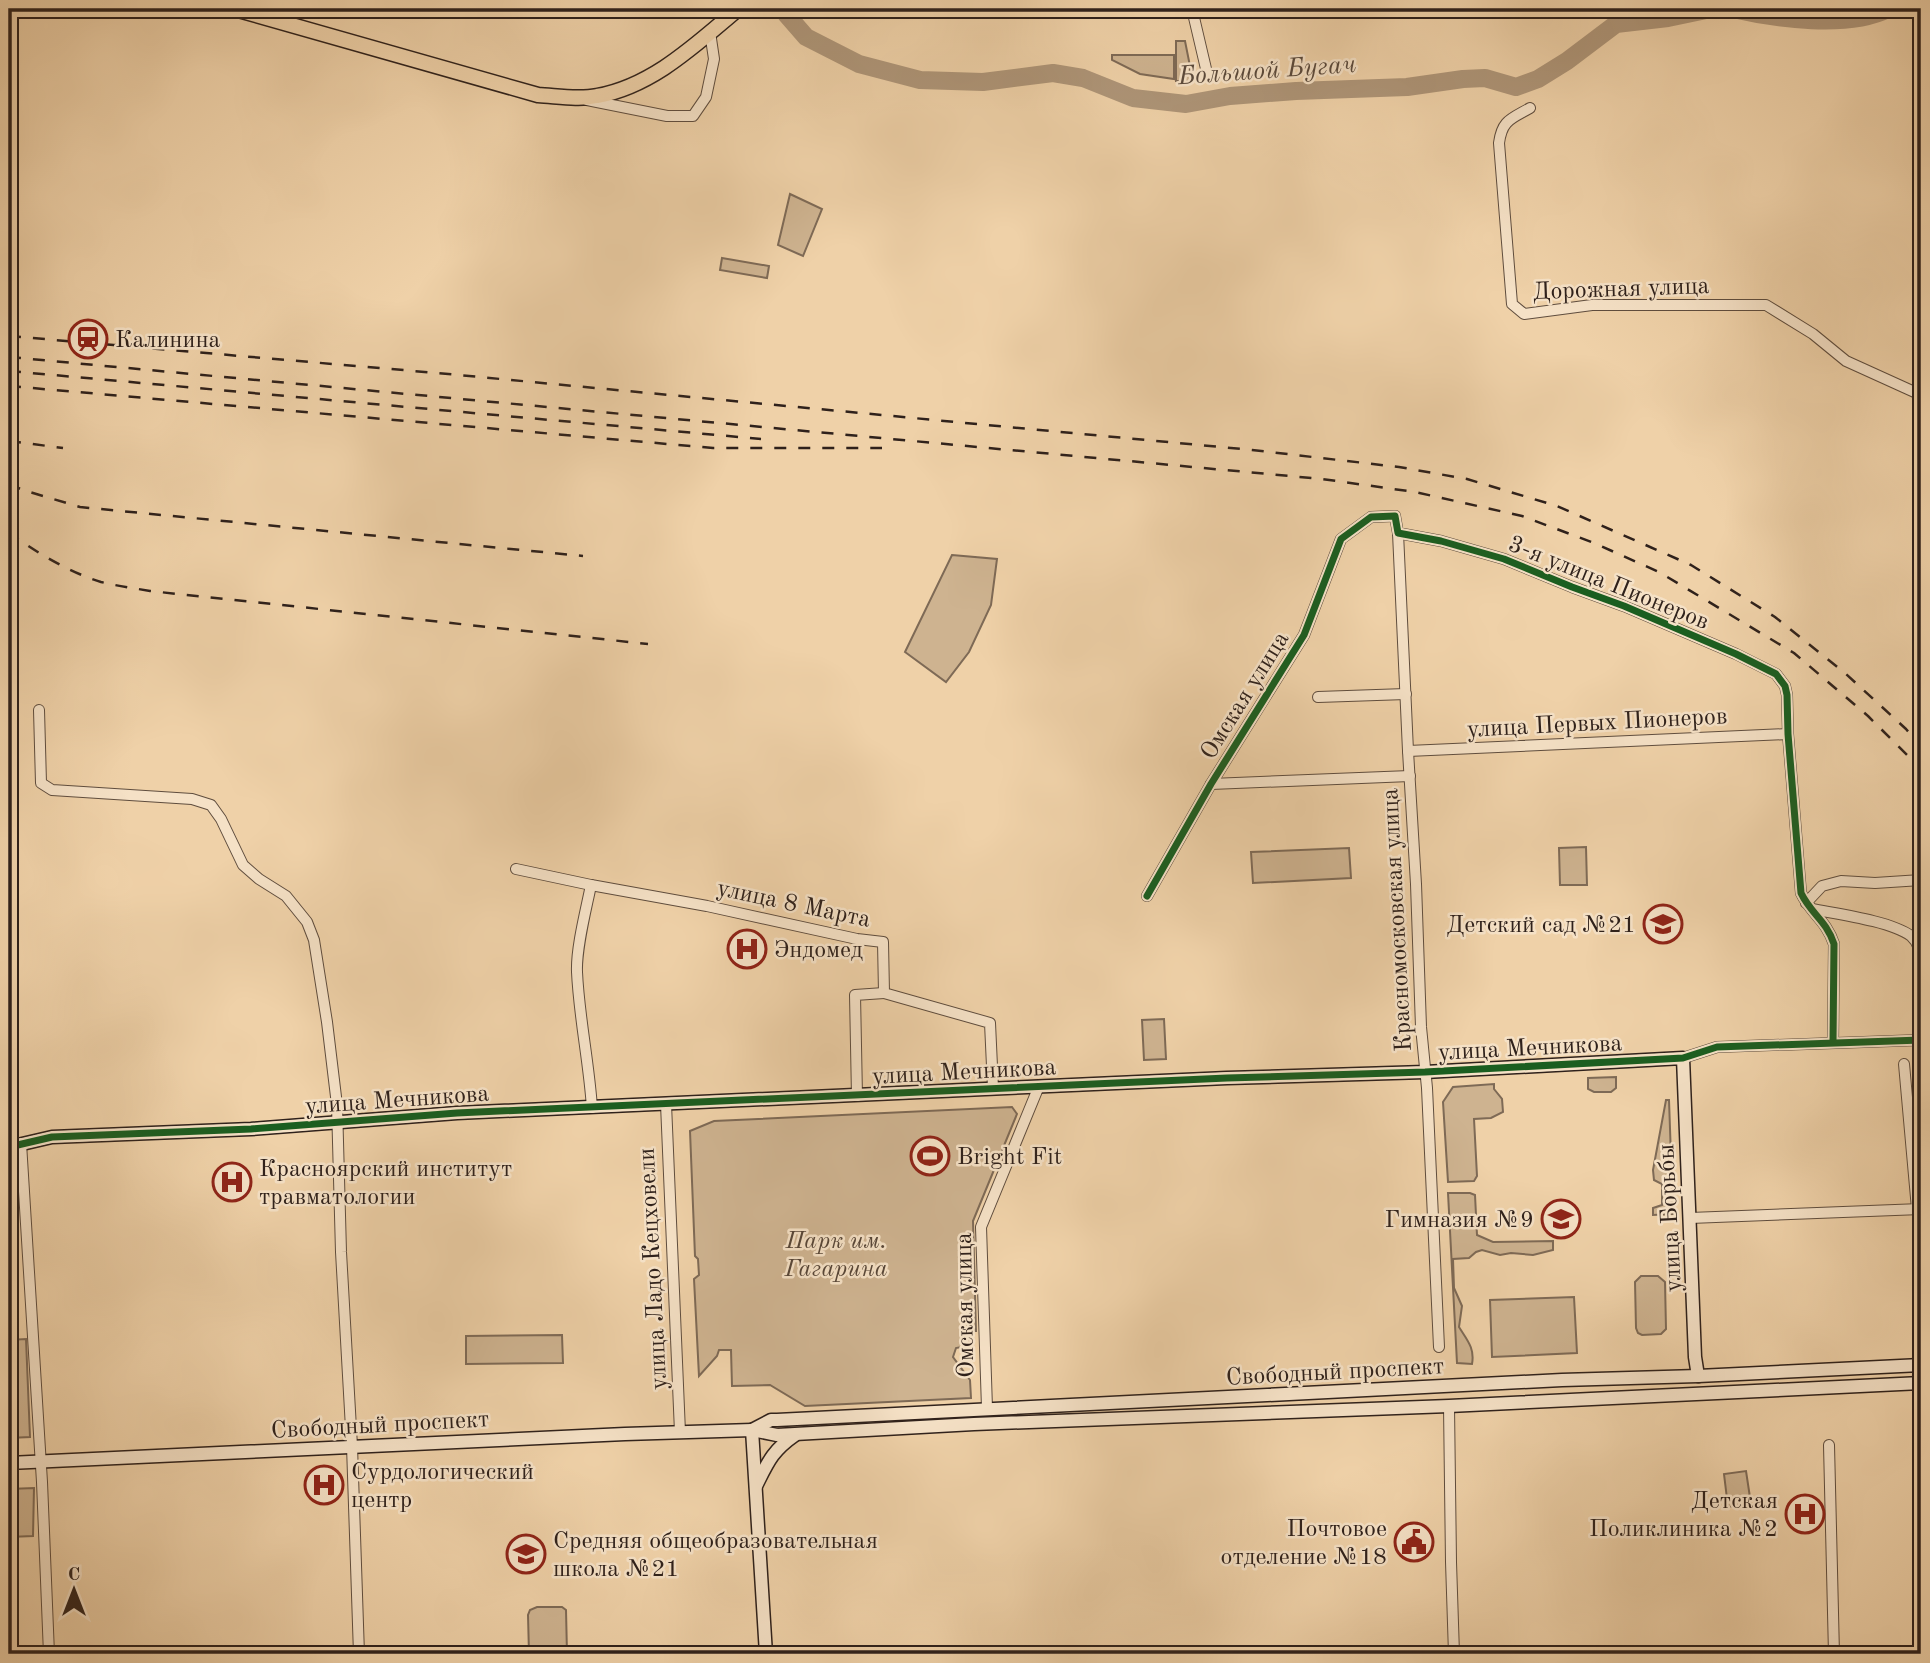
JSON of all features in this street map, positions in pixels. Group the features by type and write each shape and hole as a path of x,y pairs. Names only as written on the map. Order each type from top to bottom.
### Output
{"main road":[{"path":"235,9 525,92 573,97 595,97 619,91 650,78 738,9"},
{"name":"улица Мечникова","path":"15,1145 52,1136 251,1129 457,1113 1227,1078 1425,1072 1683,1058"},
{"name":"улица Борьбы","path":"1683,1058 1695,1357 1698,1376"},
{"name":"Свободный проспект","path":"752,1430 771,1420 1562,1380 1921,1365"},
{"name":"Свободный проспект","path":"9,1463 680,1432 752,1430 795,1434 988,1423 1449,1406 1921,1384"},
{"path":"1449,1406 1451,1387"},
{"path":"987,1408 988,1423"},
{"path":"752,1430 766,1654"},
{"path":"756,1486 769,1458 795,1434"}],"street":[{"path":"1192,9 1208,73"},
{"path":"573,97 667,116 693,116 706,97 714,60 710,33"},
{"name":"Дорожная улица","path":"1530,108 1507,121 1501,129 1499,143 1512,303 1524,314 1591,305 1766,305 1813,334 1846,362 1921,394"},
{"name":"3-я улица Пионеров","path":"1371,517 1395,516 1398,533 1441,541 1504,559 1624,606 1776,674 1785,686 1787,695 1788,734"},
{"name":"Омская улица","path":"1147,896 1304,635 1341,539 1371,517"},
{"name":"Красномосковская улица","path":"1398,533 1439,1347"},
{"path":"1318,696 1406,694"},
{"path":"39,710 41,783 52,790 192,799 211,805 221,819 243,865 286,896 307,922 314,940 337,1105 359,1654"},
{"path":"1788,734 1799,885 1809,906 1829,929 1834,944 1833,1042"},
{"name":"улица Первых Пионеров","path":"1408,751 1788,734"},
{"path":"1212,784 1410,776"},
{"name":"улица 8 Марта","path":"516,869 707,906 857,939 883,942 884,993"},
{"path":"1809,906 1822,886 1841,881 1875,883 1921,880"},
{"path":"591,885 577,969 592,1108"},
{"path":"1809,906 1899,930 1912,937 1920,950 1921,961"},
{"path":"857,1096 855,995 884,993 990,1023 993,1088"},
{"name":"улица Мечникова","path":"1683,1058 1717,1047 1921,1040"},
{"path":"1690,1218 1919,1209 1904,1064"},
{"name":"Омская улица","path":"987,1408 981,1227 1039,1086"},
{"name":"улица Ладо Кецховели","path":"666,1104 680,1432"},
{"path":"15,1145 32,1298 49,1654"},
{"path":"1449,1406 1454,1654"},
{"path":"1829,1445 1834,1654"}],"green space":[{"path":"1176,41 1185,41 1190,81 1176,81"},
{"path":"1112,55 1174,55 1174,79 1140,74 1112,60"},
{"path":"790,194 822,209 803,256 778,245"},
{"path":"722,258 769,266 767,278 720,270"},
{"path":"952,555 997,559 991,605 969,652 946,682 905,652"},
{"path":"1586,847 1587,885 1560,885 1559,848"},
{"path":"1349,848 1351,878 1253,883 1251,852"},
{"path":"1164,1019 1166,1059 1144,1060 1142,1020"},
{"path":"1616,1077 1616,1088 1611,1092 1594,1092 1588,1089 1588,1078"},
{"path":"1494,1084 1494,1089 1502,1099 1503,1112 1491,1118 1474,1119 1477,1176 1474,1181 1448,1182 1443,1102 1453,1087"},
{"path":"1666,1100 1669,1100 1673,1214 1653,1215 1653,1208 1662,1205 1662,1184 1654,1180 1653,1170"},
{"name":"Парк им. Гагарина","path":"1012,1107 1017,1114 973,1221 976,1331 971,1331 971,1345 956,1348 953,1357 970,1380 971,1398 805,1406 770,1385 732,1386 731,1350 719,1350 699,1376 694,1279 699,1275 698,1259 695,1256 690,1131 714,1121"},
{"path":"1448,1193 1475,1195 1477,1235 1493,1242 1553,1241 1553,1250 1533,1255 1500,1255 1482,1250 1469,1258 1453,1259 1454,1288 1462,1306 1459,1327 1471,1349 1472,1364 1457,1363"},
{"path":"1641,1276 1658,1276 1665,1282 1666,1329 1661,1334 1642,1335 1636,1328 1635,1282"},
{"path":"1574,1297 1577,1353 1492,1357 1490,1300"},
{"path":"562,1335 563,1363 466,1364 466,1336"},
{"path":"26,1339 30,1437 9,1438 9,1340"},
{"path":"1746,1471 1751,1504 1728,1507 1724,1474"},
{"path":"34,1488 33,1536 9,1537 9,1489"},
{"path":"537,1607 562,1607 566,1610 567,1654 529,1654 528,1615 530,1610"}],"waterway":[{"name":"Большой Бугач","path":"786,14 806,37 859,64 920,80 983,82 1053,73 1083,78 1133,98 1186,104 1230,96 1407,87 1463,79 1485,78 1516,87 1538,79 1567,61 1616,24 1668,18 1711,9"},
{"name":"Большой Бугач","path":"1733,9 1812,20 1853,19 1888,9"}],"railway":[{"path":"9,336 437,373 1252,450 1399,467 1467,479 1557,506 1691,565 1775,617 1846,674 1906,729 1921,747"},
{"path":"9,357 1322,479 1415,492 1522,516 1594,543 1659,572 1794,653 1868,716 1921,769"},
{"path":"9,371 761,439"},
{"path":"9,386 713,448 882,448"},
{"path":"9,441 63,448"},
{"path":"9,484 80,507 583,556"},
{"path":"9,532 40,554 65,567 101,582 119,586 648,644"}],"cycle path":[{"path":"1147,896 1211,784 1304,635 1341,539 1371,517 1395,516 1398,533 1441,541 1504,559 1624,606 1776,674 1785,686 1787,695 1801,893 1827,929 1834,944 1833,1042"},
{"path":"9,1147 52,1137 251,1129 457,1113 1227,1078 1425,1072 1683,1058 1717,1047 1921,1040"}],"place":[{"name":"Калинина","path":"88,339"},
{"name":"Детский сад №21","path":"1663,924"},
{"name":"Эндомед","path":"747,949"},
{"name":"Bright Fit","path":"930,1156"},
{"name":"Красноярский институт травматологии","path":"232,1182"},
{"name":"Гимназия №9","path":"1561,1219"},
{"name":"Сурдологический центр","path":"324,1485"},
{"name":"Детская Поликлиника №2","path":"1805,1514"},
{"name":"Почтовое отделение №18","path":"1414,1542"},
{"name":"Средняя общеобразовательная школа №21","path":"526,1554"}]}
